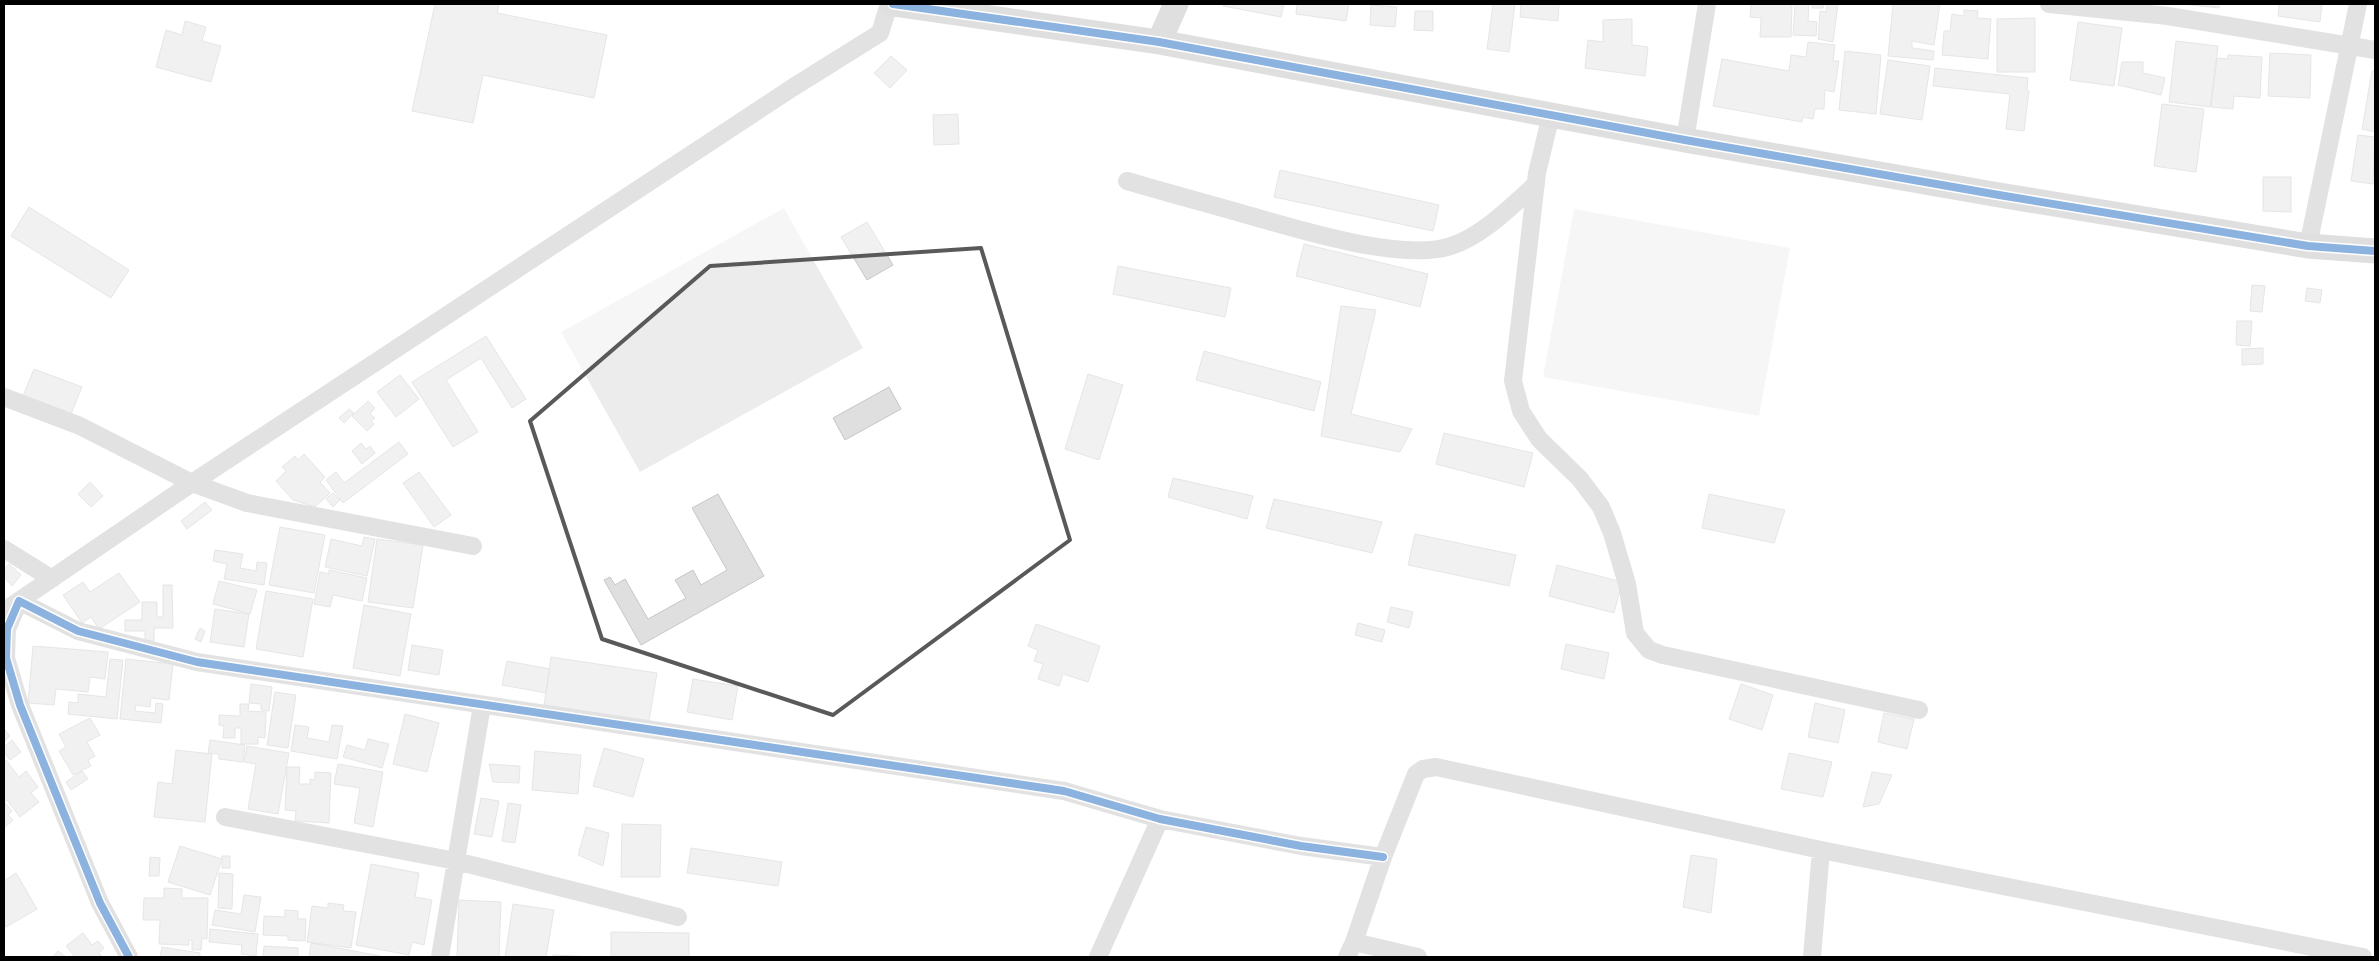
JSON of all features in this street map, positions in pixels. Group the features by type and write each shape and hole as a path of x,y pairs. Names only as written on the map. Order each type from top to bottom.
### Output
{"street":[{"path":"4,611 192,484 792,88 880,33 891,4 1159,42 1685,140 1990,194 2308,246 2375,251"},
{"path":"1159,42 1176,4"},
{"path":"1685,140 1707,4"},
{"path":"2049,4 2168,16 2375,50"},
{"path":"2308,246 2358,4"},
{"path":"1551,115 1536,184 1513,381 1521,411 1539,439 1580,479 1601,508 1620,558 1627,584 1635,633 1640,642 1649,650 1663,655 1919,710"},
{"path":"1126,181 1360,244 1418,251 1451,246 1492,224 1536,184"},
{"path":"4,397 80,426 192,484 246,503 473,546"},
{"path":"4,549 52,579"},
{"path":"19,601 78,631 197,662 1064,791 1160,819 1301,846 1383,857"},
{"path":"19,601 7,629 6,658 20,705 100,903 129,957"},
{"path":"440,957 482,705"},
{"path":"1418,957 1350,950 1383,857 1416,774 1423,769 1436,767 1821,850 2362,957"},
{"path":"225,817 456,861 678,917"},
{"path":"1098,957 1160,819"},
{"path":"1812,957 1821,850"}],"highlighted area":[{"path":"981,248 1070,540 833,715 602,639 530,421 710,266"}],"shaded area":[{"path":"784,208 863,348 640,472 561,332"},
{"path":"1574,209 1790,248 1759,416 1543,377"}],"building":[{"path":"435,4 499,4 497,13 607,35 594,98 483,75 473,123 412,111"},
{"path":"1223,4 1284,4 1281,17 1223,6"},
{"path":"1297,4 1349,4 1346,21 1296,14"},
{"path":"1493,4 1515,4 1509,52 1487,49"},
{"path":"1521,4 1559,4 1558,21 1520,17"},
{"path":"1751,4 1792,4 1791,37 1760,37 1761,18 1750,17"},
{"path":"1795,4 1809,4 1808,21 1817,22 1816,36 1793,35"},
{"path":"1813,4 1824,4 1823,8 1812,8"},
{"path":"1827,4 1838,4 1833,42 1818,39 1820,11 1826,12"},
{"path":"1893,4 1940,4 1934,45 1912,41 1912,48 1934,51 1933,60 1888,56"},
{"path":"2182,4 2219,4 2219,8"},
{"path":"2279,4 2322,4 2320,22 2278,16"},
{"path":"1371,5 1397,7 1395,27 1370,25"},
{"path":"1964,10 1978,11 1977,18 1991,19 1988,59 1942,55 1944,31 1950,31 1952,14 1964,16"},
{"path":"1415,11 1433,11 1433,31 1414,30"},
{"path":"2035,18 2035,72 1997,72 1997,19"},
{"path":"1632,19 1632,45 1648,47 1645,76 1585,68 1588,40 1603,42 1603,20"},
{"path":"185,21 206,27 202,41 221,46 211,82 156,67 166,30 182,35"},
{"path":"2078,22 2122,28 2114,86 2070,80"},
{"path":"2176,41 2218,46 2210,107 2169,102"},
{"path":"1808,42 1835,45 1833,61 1839,61 1834,92 1825,90 1824,109 1815,109 1813,119 1803,117 1802,122 1713,106 1722,59 1789,71 1791,55 1806,57"},
{"path":"1845,51 1881,55 1876,114 1839,110"},
{"path":"2270,53 2311,55 2310,98 2268,96"},
{"path":"2228,55 2262,57 2260,98 2234,96 2233,109 2211,107 2217,58 2228,59"},
{"path":"891,56 907,70 890,88 874,73"},
{"path":"1888,60 1930,66 1922,120 1880,114"},
{"path":"2122,62 2143,62 2143,73 2165,78 2161,95 2118,85"},
{"path":"1935,68 2028,78 2027,90 2029,91 2024,131 2006,129 2010,94 1933,86"},
{"path":"2372,71 2375,71 2375,132 2362,129"},
{"path":"2162,104 2204,109 2196,172 2154,166"},
{"path":"958,114 959,144 934,145 933,115"},
{"path":"2358,135 2375,137 2373,184 2351,181"},
{"path":"1280,170 1439,205 1433,231 1274,197"},
{"path":"2263,177 2291,177 2291,212 2263,211"},
{"path":"29,207 129,270 111,298 11,236"},
{"path":"867,222 893,265 867,280 841,237"},
{"path":"1304,244 1428,274 1420,307 1296,276"},
{"path":"1118,266 1231,288 1225,317 1113,294"},
{"path":"2252,285 2265,286 2262,312 2250,311"},
{"path":"2307,288 2322,290 2320,303 2305,301"},
{"path":"1341,306 1376,310 1351,414 1412,429 1400,452 1321,436"},
{"path":"2237,321 2252,321 2250,346 2236,345"},
{"path":"486,336 526,399 512,408 481,358 446,380 478,432 453,447 412,382"},
{"path":"2263,348 2263,364 2242,365 2242,349"},
{"path":"1204,351 1321,382 1314,411 1196,380"},
{"path":"34,369 82,387 71,414 23,396"},
{"path":"1088,374 1123,385 1099,460 1065,449"},
{"path":"400,375 419,399 396,417 377,392"},
{"path":"889,387 901,409 845,440 833,418"},
{"path":"368,401 375,408 370,414 375,418 371,421 374,424 367,431 352,416"},
{"path":"349,409 354,413 344,423 339,418"},
{"path":"1444,433 1533,453 1524,487 1436,464"},
{"path":"399,442 408,454 343,503 326,480 336,472 344,483"},
{"path":"361,443 366,449 370,446 375,453 362,464 352,451"},
{"path":"304,454 325,477 320,482 330,493 315,507 293,500 276,481 286,471 282,467 295,456 298,460"},
{"path":"419,472 451,515 434,527 403,483"},
{"path":"1173,478 1253,496 1247,519 1168,497"},
{"path":"90,482 103,496 91,507 78,494"},
{"path":"333,493 340,500 333,507 326,499"},
{"path":"718,494 764,576 641,645 604,580 610,577 615,585 625,579 648,619 686,598 675,580 693,570 701,585 727,570 692,508"},
{"path":"1709,494 1785,510 1774,543 1702,528"},
{"path":"1274,499 1382,522 1372,553 1266,528"},
{"path":"205,502 212,510 187,529 181,521"},
{"path":"280,527 325,535 314,593 269,585"},
{"path":"1415,534 1516,555 1509,586 1408,565"},
{"path":"364,537 375,539 367,576 325,567 331,539 362,546"},
{"path":"377,539 423,545 413,608 368,602"},
{"path":"215,550 243,554 240,568 256,571 257,562 267,563 264,585 224,579 227,564 213,561"},
{"path":"9,564 21,575 12,586 4,577 4,569"},
{"path":"1557,565 1622,582 1614,613 1549,596"},
{"path":"329,570 367,578 362,601 333,595 330,607 314,604 320,572 329,574"},
{"path":"119,573 140,602 99,629 91,617 82,623 63,595 83,582 90,592"},
{"path":"219,581 257,590 250,614 213,604"},
{"path":"163,585 172,585 173,628 154,628 154,641 145,641 145,631 125,631 125,620 142,620 142,602 157,602 157,617 163,617"},
{"path":"266,591 313,599 303,657 256,649"},
{"path":"364,605 411,614 400,676 353,668"},
{"path":"1391,607 1413,612 1409,628 1387,622"},
{"path":"215,609 249,614 244,647 210,642"},
{"path":"1358,623 1385,630 1382,642 1355,635"},
{"path":"1036,624 1100,646 1088,682 1063,674 1059,686 1038,679 1043,664 1034,661 1038,650 1028,646"},
{"path":"200,628 205,631 201,642 195,639"},
{"path":"1566,644 1609,653 1604,679 1561,669"},
{"path":"412,645 443,650 439,675 408,670"},
{"path":"33,646 108,652 105,679 90,677 88,692 56,689 54,705 28,703"},
{"path":"551,657 657,673 649,721 544,705"},
{"path":"110,659 123,660 117,719 68,714 69,702 78,703 78,694 106,697"},
{"path":"126,659 173,664 169,700 151,698 150,707 136,705 135,711 155,713 156,703 163,704 161,723 120,719"},
{"path":"507,661 550,669 546,693 502,685"},
{"path":"693,679 738,686 732,720 687,712"},
{"path":"251,684 272,687 269,711 261,710 261,704 249,703"},
{"path":"1741,684 1773,695 1762,730 1729,719"},
{"path":"275,692 296,695 288,748 267,745"},
{"path":"1815,703 1845,710 1838,743 1808,737"},
{"path":"240,704 249,704 248,711 266,712 265,738 258,737 258,744 241,744 241,728 235,728 235,738 223,738 224,726 219,725 219,715 240,716"},
{"path":"1884,713 1914,719 1907,749 1878,742"},
{"path":"405,714 439,723 427,772 393,764"},
{"path":"90,718 100,735 87,742 95,756 88,760 91,766 73,775 59,751 66,747 59,734"},
{"path":"295,725 309,727 307,738 329,742 332,725 343,726 337,759 291,751"},
{"path":"4,729 10,736 4,742"},
{"path":"368,739 389,744 382,768 343,757 347,745 365,750"},
{"path":"12,740 21,752 10,760 4,752 4,747"},
{"path":"210,740 245,745 243,762 219,759 219,754 208,753"},
{"path":"247,746 289,753 278,814 248,809 256,764 244,762"},
{"path":"604,748 644,759 633,797 593,786"},
{"path":"176,750 212,754 205,822 154,817 158,782 172,784"},
{"path":"535,751 581,755 578,794 532,790"},
{"path":"1789,753 1832,762 1823,797 1781,789"},
{"path":"6,760 19,777 26,771 38,787 31,793 39,802 20,817 7,800 4,802 4,762"},
{"path":"338,764 383,772 373,827 354,823 360,788 334,784"},
{"path":"489,764 520,766 519,783 493,782"},
{"path":"287,767 300,767 299,784 310,784 310,779 315,780 315,772 331,773 329,823 295,821 296,811 285,810"},
{"path":"82,771 88,779 71,790 66,782"},
{"path":"1872,772 1892,775 1879,804 1863,807"},
{"path":"481,798 499,801 492,837 474,834"},
{"path":"4,802 12,811 8,815 13,820 4,828"},
{"path":"508,803 521,805 515,843 502,841"},
{"path":"622,824 661,825 660,877 621,877"},
{"path":"586,827 609,833 603,866 578,855"},
{"path":"180,846 222,859 210,895 168,882"},
{"path":"691,848 782,862 778,886 687,873"},
{"path":"1691,855 1717,859 1711,913 1683,907"},
{"path":"222,856 230,856 230,868 222,868"},
{"path":"150,857 160,858 159,876 149,876"},
{"path":"371,864 419,873 415,897 432,900 424,945 412,942 409,955 356,945"},
{"path":"16,873 37,909 6,927 4,922 4,881"},
{"path":"219,873 233,874 232,909 218,908"},
{"path":"164,888 182,889 182,898 208,898 207,939 202,938 201,950 192,950 192,940 189,940 189,945 159,944 160,920 143,920 144,898 164,898"},
{"path":"244,895 261,897 255,932 212,925 215,910 241,914"},
{"path":"459,900 501,902 499,957 457,957"},
{"path":"328,903 344,905 343,911 356,912 351,948 307,942 312,906 328,908"},
{"path":"513,904 554,910 546,957 505,957"},
{"path":"285,910 298,911 298,919 306,919 305,941 288,940 288,936 263,935 264,916 285,917"},
{"path":"210,929 258,934 256,956 241,954 242,945 209,942"},
{"path":"611,932 689,933 689,957 611,957"},
{"path":"83,933 92,945 98,941 104,948 99,953 102,957 75,957 66,946"},
{"path":"311,943 386,957 309,957"},
{"path":"264,946 298,948 298,957 263,957"},
{"path":"162,947 200,953 200,957 160,957"},
{"path":"58,951 66,957 52,957"},
{"path":"553,955 596,957 553,957"}],"cycle path":[{"path":"893,4 1159,42 1685,140 1999,195 2308,246 2375,251"},
{"path":"129,957 100,903 20,705 6,658 7,629 19,601 78,631 197,662 1064,791 1160,819 1301,846 1383,857"}]}
